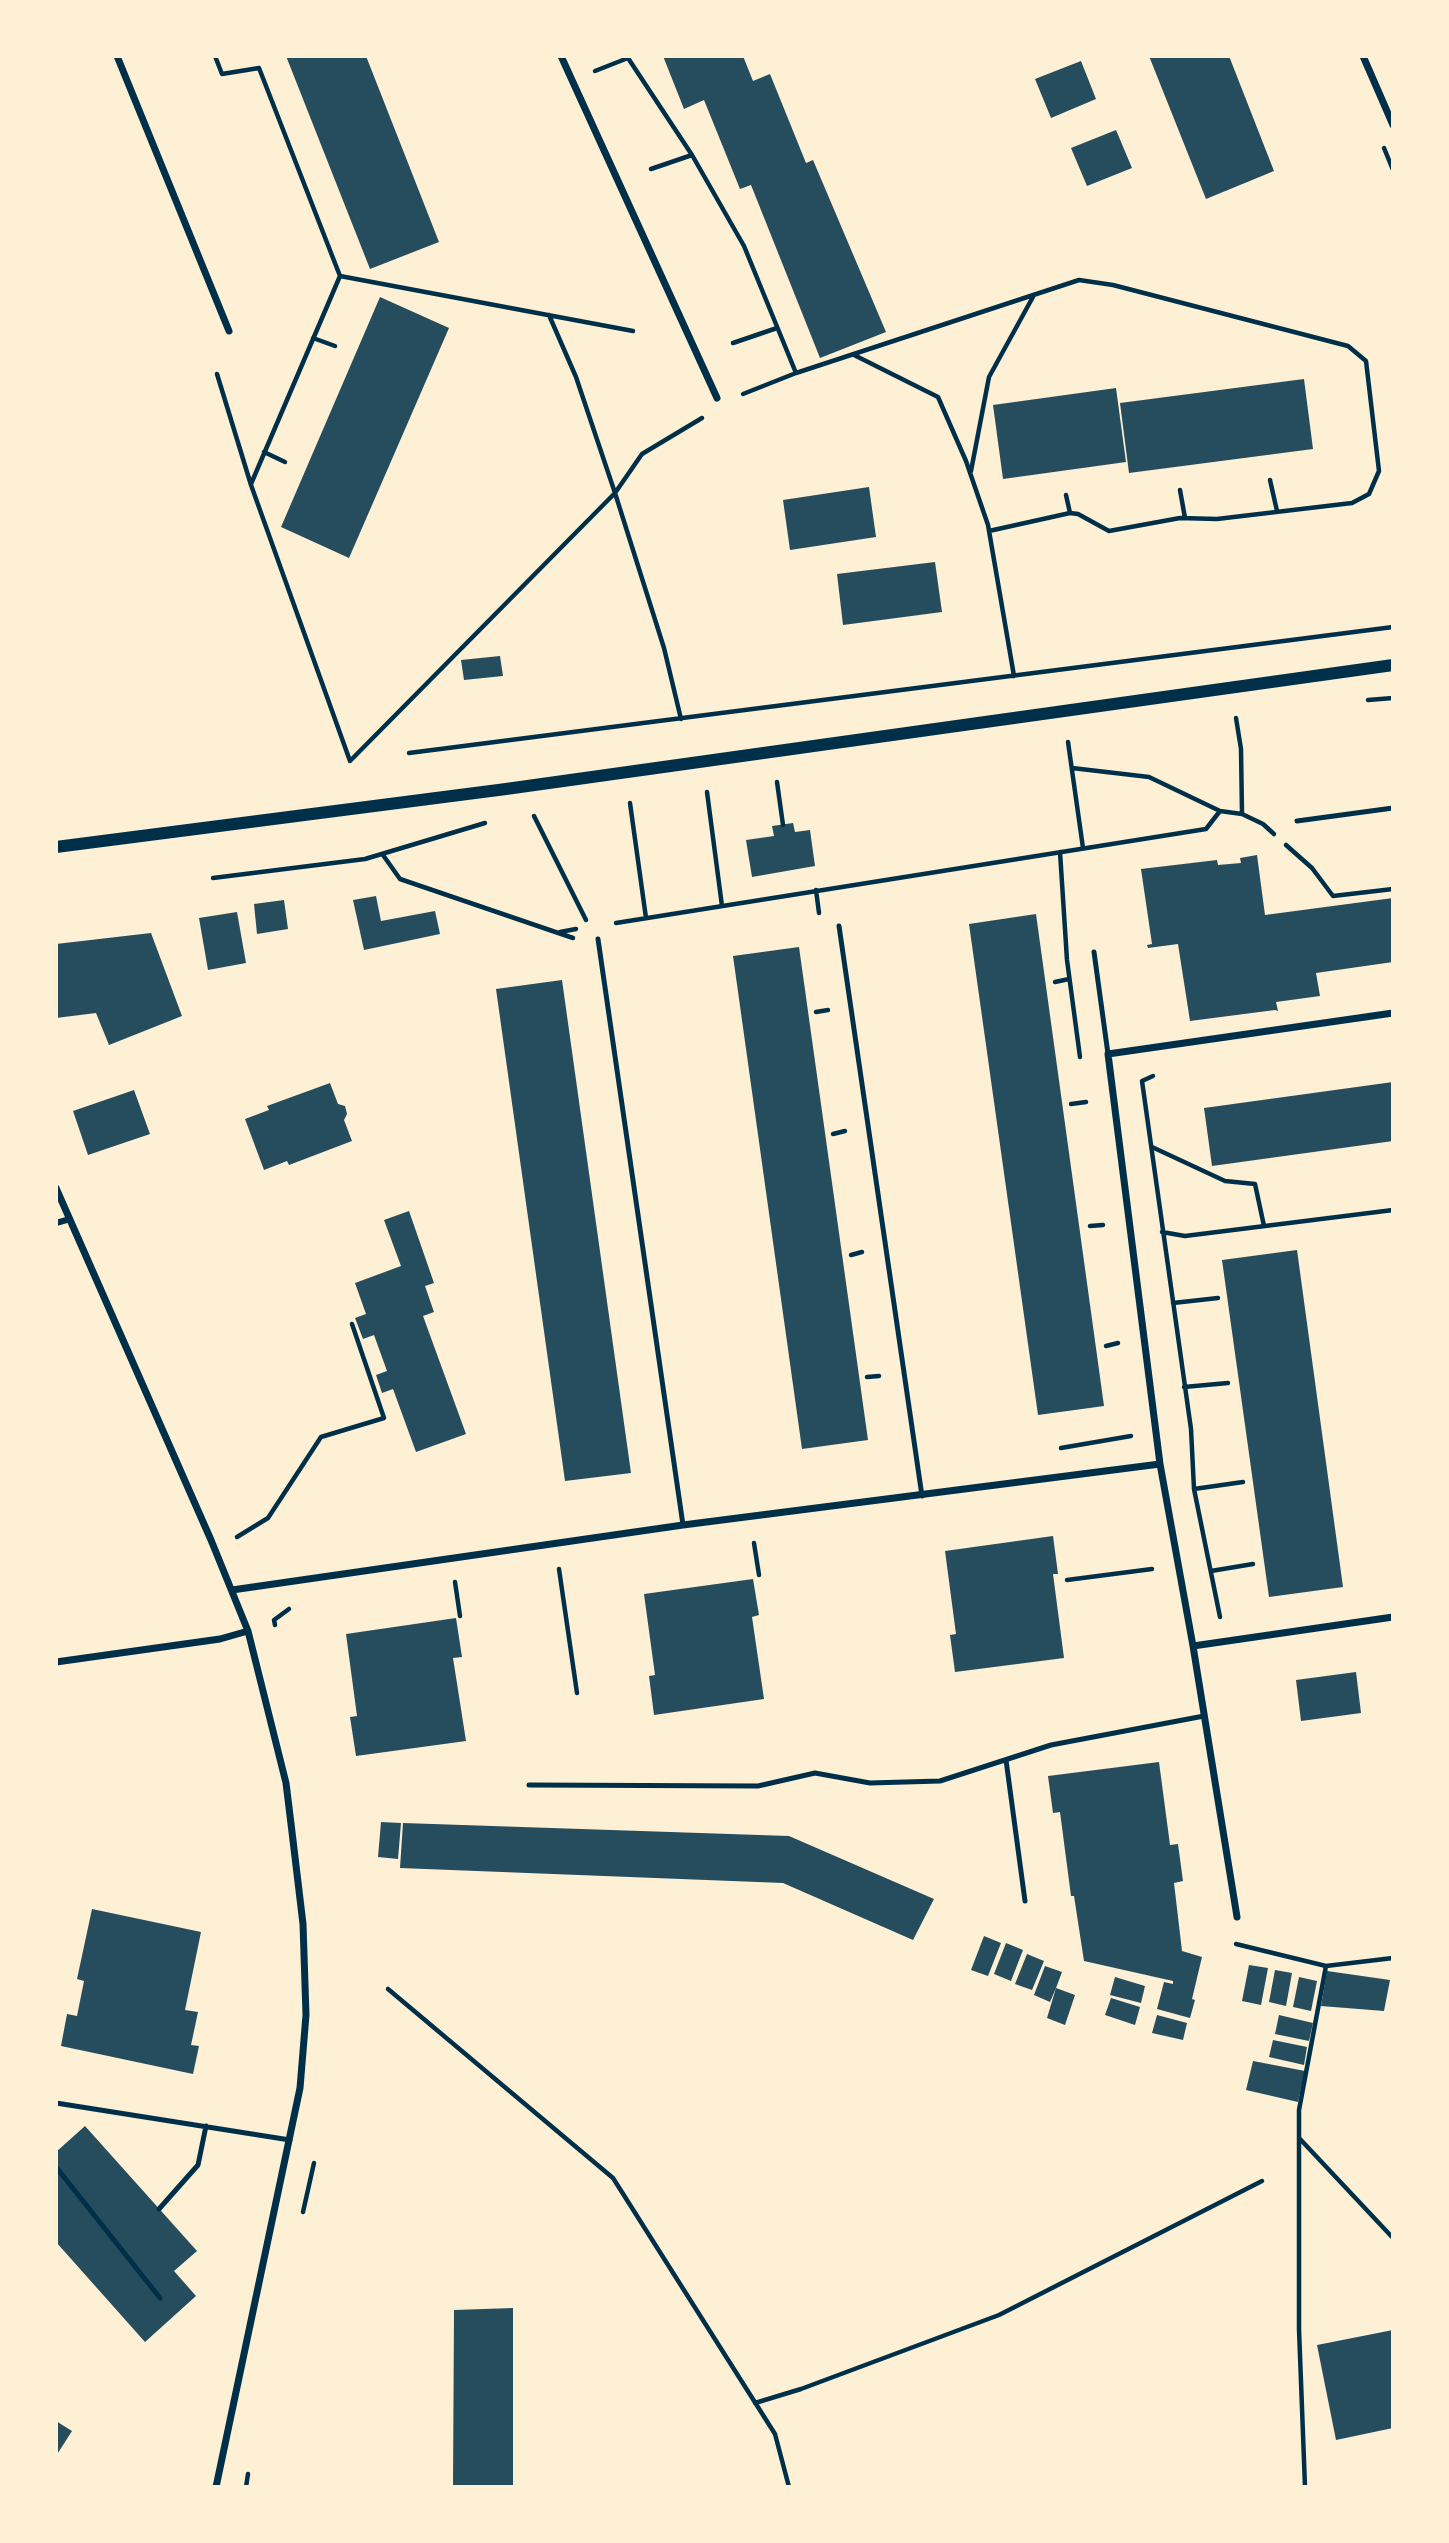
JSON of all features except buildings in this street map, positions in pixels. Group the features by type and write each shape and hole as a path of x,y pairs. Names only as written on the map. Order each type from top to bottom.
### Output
{"street":[{"path":"117,56 229,331"},
{"path":"561,56 717,398"},
{"path":"1363,56 1393,125"},
{"path":"56,847 479,793 1393,665"},
{"path":"1237,1917 1160,1464 1108,1054 1393,1013"},
{"path":"56,1188 248,1631 286,1783 303,1924 306,2015 300,2088 216,2487"},
{"path":"56,1223 70,1219"},
{"path":"232,1590 682,1525 1160,1464"},
{"path":"1193,1646 1393,1617"},
{"path":"56,1662 220,1639 248,1631"}],"lane":[{"path":"1297,821 1393,808"},
{"path":"839,926 922,1496"},
{"path":"598,939 682,1525"},
{"path":"1094,952 1108,1054"},
{"path":"529,1785 758,1786 814,1773 870,1783 940,1781 1051,1745 1204,1716"},
{"path":"1006,1760 1025,1902"},
{"path":"56,2103 290,2140"},
{"path":"159,2209 198,2165 206,2126"},
{"path":"56,2167 160,2298"}],"path":[{"path":"215,56 222,74 259,68 340,276 251,485"},
{"path":"595,71 627,57 692,155 744,246 796,373"},
{"path":"650,169 692,155"},
{"path":"340,276 633,331"},
{"path":"741,395 796,373 1079,280 1113,285 1348,346 1366,361 1379,471 1368,494 1352,503 1217,519 1185,518 1108,531 1078,514 1070,513 989,531"},
{"path":"970,472 989,377 1034,295"},
{"path":"549,315 576,377 615,493 664,648 681,719"},
{"path":"733,343 777,328"},
{"path":"313,338 335,346"},
{"path":"853,355 938,397 970,472 989,531 1014,676"},
{"path":"216,374 251,485 350,761 615,493 642,454 708,415"},
{"path":"264,452 285,462"},
{"path":"1270,480 1277,511"},
{"path":"1180,490 1185,518"},
{"path":"1066,495 1070,513"},
{"path":"409,753 1393,627"},
{"path":"1363,701 1393,698"},
{"path":"1223,720 1249,717"},
{"path":"1236,719 1241,749 1242,814"},
{"path":"1055,744 1081,740"},
{"path":"1068,742 1083,848"},
{"path":"1072,768 1149,777 1220,811 1242,814 1263,824 1302,859 1333,896 1393,889"},
{"path":"765,783 788,780"},
{"path":"776,782 783,825"},
{"path":"694,794 719,790"},
{"path":"707,792 722,906"},
{"path":"643,801 630,803 646,918"},
{"path":"612,924 1206,830 1220,811"},
{"path":"523,817 548,814"},
{"path":"534,816 589,928"},
{"path":"213,878 365,859 488,822"},
{"path":"1060,852 1069,979 1080,1062"},
{"path":"383,855 400,879 575,939"},
{"path":"560,932 579,929"},
{"path":"1055,982 1069,979"},
{"path":"1158,1073 1142,1081 1191,1429 1194,1489 1221,1626"},
{"path":"1071,1104 1086,1102 1085,1095"},
{"path":"1151,1147 1225,1181 1255,1184 1264,1226"},
{"path":"1162,1231 1185,1236 1393,1210"},
{"path":"1090,1226 1103,1225 1104,1238"},
{"path":"1173,1303 1218,1298"},
{"path":"237,1538 268,1518 321,1437 384,1418 352,1324"},
{"path":"1106,1346 1118,1343 1117,1330"},
{"path":"867,1377 883,1375"},
{"path":"1184,1387 1228,1383"},
{"path":"1051,1449 1131,1437 1129,1424"},
{"path":"1194,1489 1243,1482"},
{"path":"741,1545 768,1541"},
{"path":"754,1543 759,1576"},
{"path":"1211,1572 1253,1564"},
{"path":"546,1569 572,1566"},
{"path":"559,1568 576,1693"},
{"path":"1067,1580 1152,1569"},
{"path":"442,1582 468,1579"},
{"path":"455,1581 460,1616"},
{"path":"277,1633 274,1620 291,1607"},
{"path":"1234,1943 1326,1966 1393,1958"},
{"path":"1305,2487 1299,2329 1299,2110 1326,1966"},
{"path":"387,1989 613,2178 775,2434 789,2487"},
{"path":"1300,2138 1393,2238"},
{"path":"755,2403 801,2389 999,2315 1262,2181"}]}
